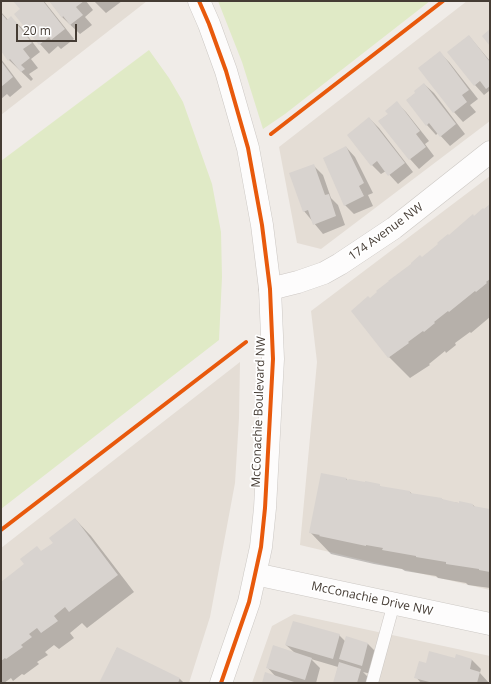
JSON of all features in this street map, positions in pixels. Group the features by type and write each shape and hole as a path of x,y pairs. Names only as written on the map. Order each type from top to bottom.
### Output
{"street":[{"name":"McConachie Boulevard NW","path":"199,1 226,71 248,148 262,225 270,289 273,359 265,508 261,546 249,602 221,683"},
{"name":"174 Avenue NW","path":"270,289 298,282 324,273 340,264 394,228 490,152"},
{"name":"McConachie Drive NW","path":"255,574 490,624"}],"lane":[{"path":"372,683 394,603"}],"shaded area":[{"path":"1,1 147,1 1,115"},
{"path":"467,1 490,1 490,121 321,249 297,243 279,147"},
{"path":"490,176 490,590 300,545 317,362 311,311"},
{"path":"240,362 239,418 235,483 210,617 189,683 1,683 1,548"},
{"path":"294,614 490,656 490,683 252,683 272,626"}],"green space":[{"path":"218,1 430,1 285,114 263,129 242,62"},
{"path":"149,50 169,78 183,102 212,184 221,232 222,277 219,340 1,509 1,161"}],"building":[{"path":"13,1 43,1 65,29 51,40 49,37 39,45 14,14 20,9"},
{"path":"49,1 84,1 76,7 83,15 70,25 63,16 62,18"},
{"path":"1,13 7,20 11,16 32,43 23,49 30,58 21,65 25,69 21,72 10,59 8,61 1,51"},
{"path":"490,29 490,46 482,36"},
{"path":"469,35 490,62 490,86 486,89 480,81 474,86 447,52"},
{"path":"440,51 469,90 462,95 467,102 453,113 418,68"},
{"path":"1,61 13,77 1,87"},
{"path":"424,83 456,124 440,137 429,123 426,126 406,100"},
{"path":"397,101 420,131 416,134 426,147 409,160 378,121 388,114 385,111"},
{"path":"369,117 405,163 388,176 377,161 371,166 347,135"},
{"path":"346,146 364,183 359,186 364,196 344,206 323,158"},
{"path":"314,164 325,195 329,194 336,216 313,225 308,210 303,212 289,173"},
{"path":"490,204 490,279 476,292 475,291 449,312 448,311 424,332 423,331 388,358 351,311 368,296 370,298 377,292 376,291 411,264 420,255 422,257 473,214 474,216"},
{"path":"321,473 347,478 346,480 349,479 380,484 380,486 410,491 410,493 442,498 459,503 459,501 473,504 473,506 490,509 490,572 446,564 446,562 382,550 383,548 366,546 309,533"},
{"path":"75,518 118,575 69,612 65,607 54,616 58,621 41,633 37,628 29,634 32,637 21,645 23,647 1,661 1,582 24,564 20,559 37,546 41,551 53,543 49,538"},
{"path":"293,621 340,634 333,659 285,645"},
{"path":"346,636 368,643 362,666 339,659"},
{"path":"273,645 312,658 305,680 266,668"},
{"path":"117,647 180,678 178,683 99,683"},
{"path":"429,651 455,658 456,654 472,659 470,669 480,672 477,683 433,683 414,678 419,661 426,663"},
{"path":"339,662 361,669 357,683 333,683"},
{"path":"265,672 297,683 262,683"}],"cycle path":[{"path":"199,1 226,71 248,148 262,225 270,289 273,359 265,508 261,547 249,602 221,683"},
{"path":"271,134 443,1"},
{"path":"1,530 246,342"}]}
